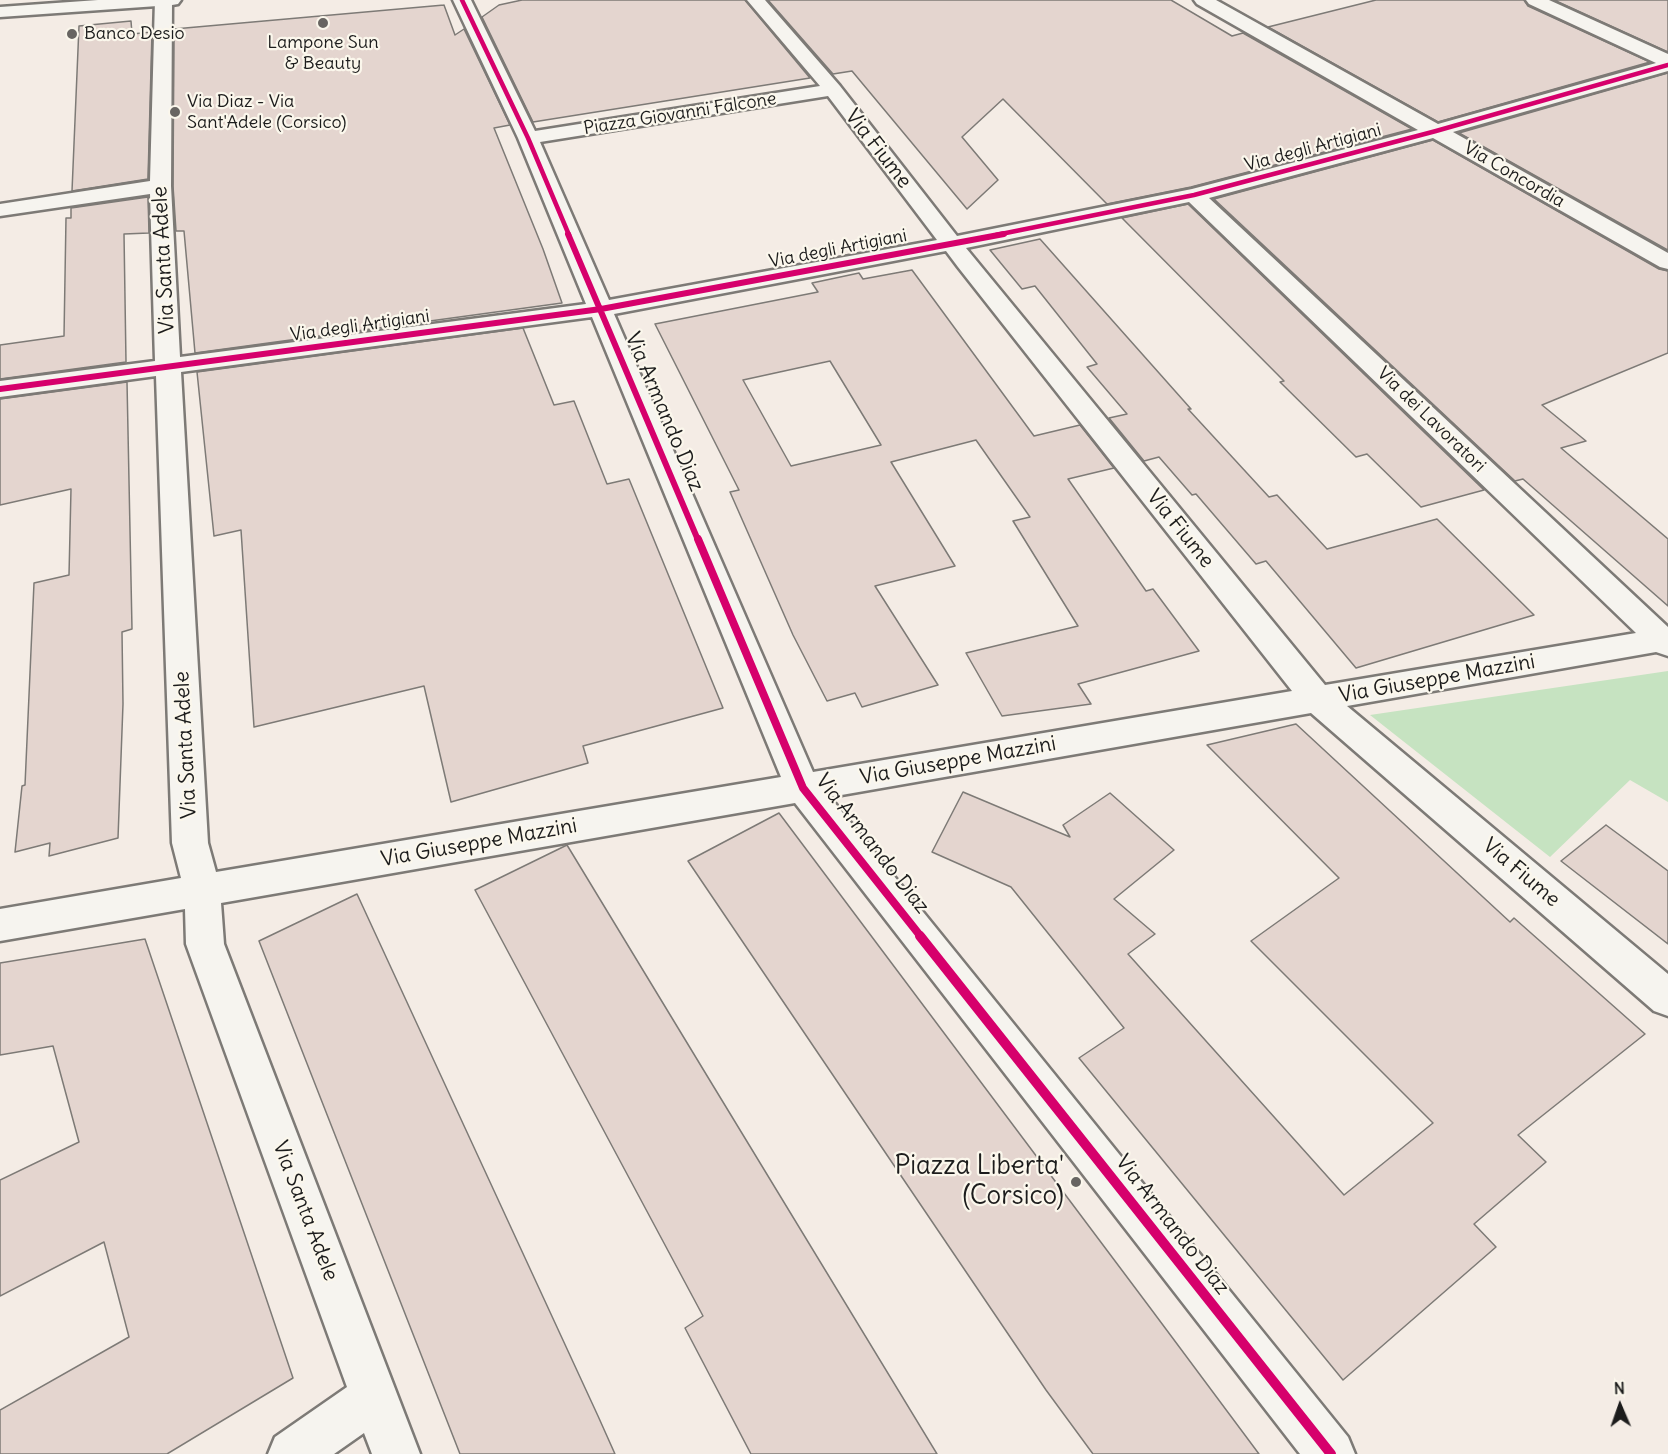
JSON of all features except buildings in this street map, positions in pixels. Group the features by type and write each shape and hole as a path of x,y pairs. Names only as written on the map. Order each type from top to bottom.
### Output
{"street":[{"path":"0,12 172,0"},
{"name":"Via Armando Diaz","path":"462,0 528,138 803,788 1331,1454"},
{"name":"Via Fiume","path":"756,0 833,90 952,243 1318,700 1668,998"},
{"name":"Via Concordia","path":"1203,0 1668,262"},
{"path":"1535,0 1668,63"},
{"name":"Via Santa Adele","path":"163,1 160,186 190,843 202,890 205,944 396,1454"},
{"name":"Via degli Artigiani","path":"0,389 601,309 952,243 1194,195 1436,131 1668,63"},
{"name":"Piazza Giovanni Falcone","path":"528,138 833,90"},
{"path":"0,210 160,186"},
{"name":"Via dei Lavoratori","path":"1194,195 1666,642"},
{"name":"Via Giuseppe Mazzini","path":"0,925 1666,642"},
{"path":"292,1454 375,1397"}],"green space":[{"path":"1668,671 1668,802 1630,780 1550,857 1370,715"}],"cycle path":[{"path":"462,0 528,138 803,788 1331,1454"},
{"path":"0,389 601,309 987,237 1194,195 1436,131 1668,65"}],"place":[{"name":"Lampone Sun & Beauty","path":"323,23"},
{"name":"Banco Desio","path":"72,34"},
{"name":"Via Diaz - Via Sant'Adele (Corsico)","path":"175,112"},
{"name":"Piazza Liberta' (Corsico)","path":"1076,1182"}]}
